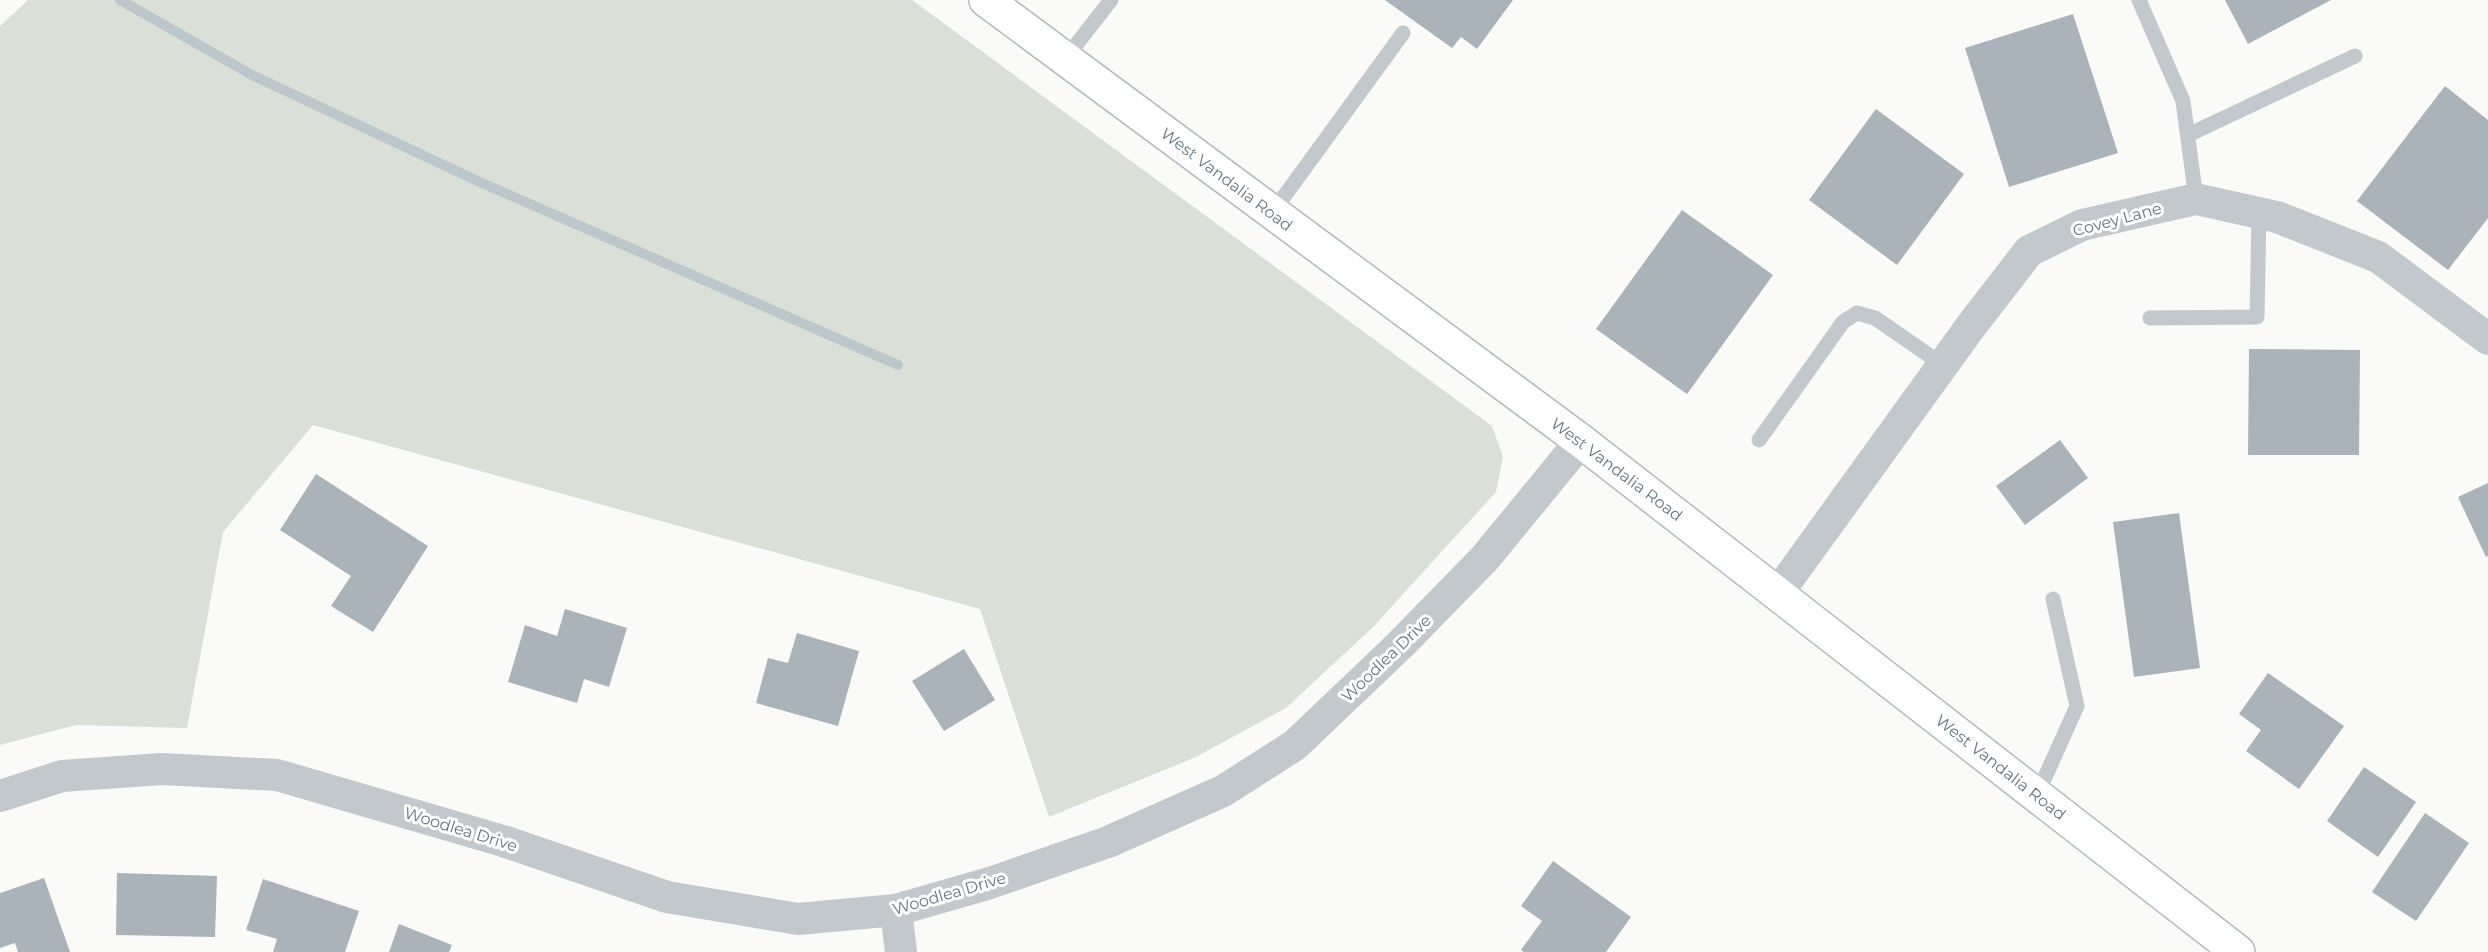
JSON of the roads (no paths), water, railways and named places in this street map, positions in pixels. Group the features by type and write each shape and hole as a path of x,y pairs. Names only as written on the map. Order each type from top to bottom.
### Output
{"main road":[{"name":"West Vandalia Road","path":"986,0 1581,441 2238,952"}],"street":[{"name":"Covey Lane","path":"1778,593 1942,365 2029,251 2082,225 2196,199 2277,217 2378,257 2488,339"},
{"name":"Woodlea Drive","path":"0,796 62,776 74,775 162,769 277,775 503,841 667,897 798,919 896,910 990,883 1108,842 1223,791 1295,745 1400,645 1485,558 1581,441"},
{"path":"896,910 902,952"}],"lane":[{"path":"1065,59 1111,0"},
{"path":"2139,0 2183,101 2196,199"},
{"path":"1272,213 1403,33"},
{"path":"2188,135 2355,56"},
{"path":"2150,318 2257,317 2259,212"},
{"path":"1759,440 1843,322 1857,314 1875,318 1942,365"},
{"path":"2037,795 2077,706 2053,599"}],"waterway":[{"path":"120,0 252,75 482,183 898,365"}]}
